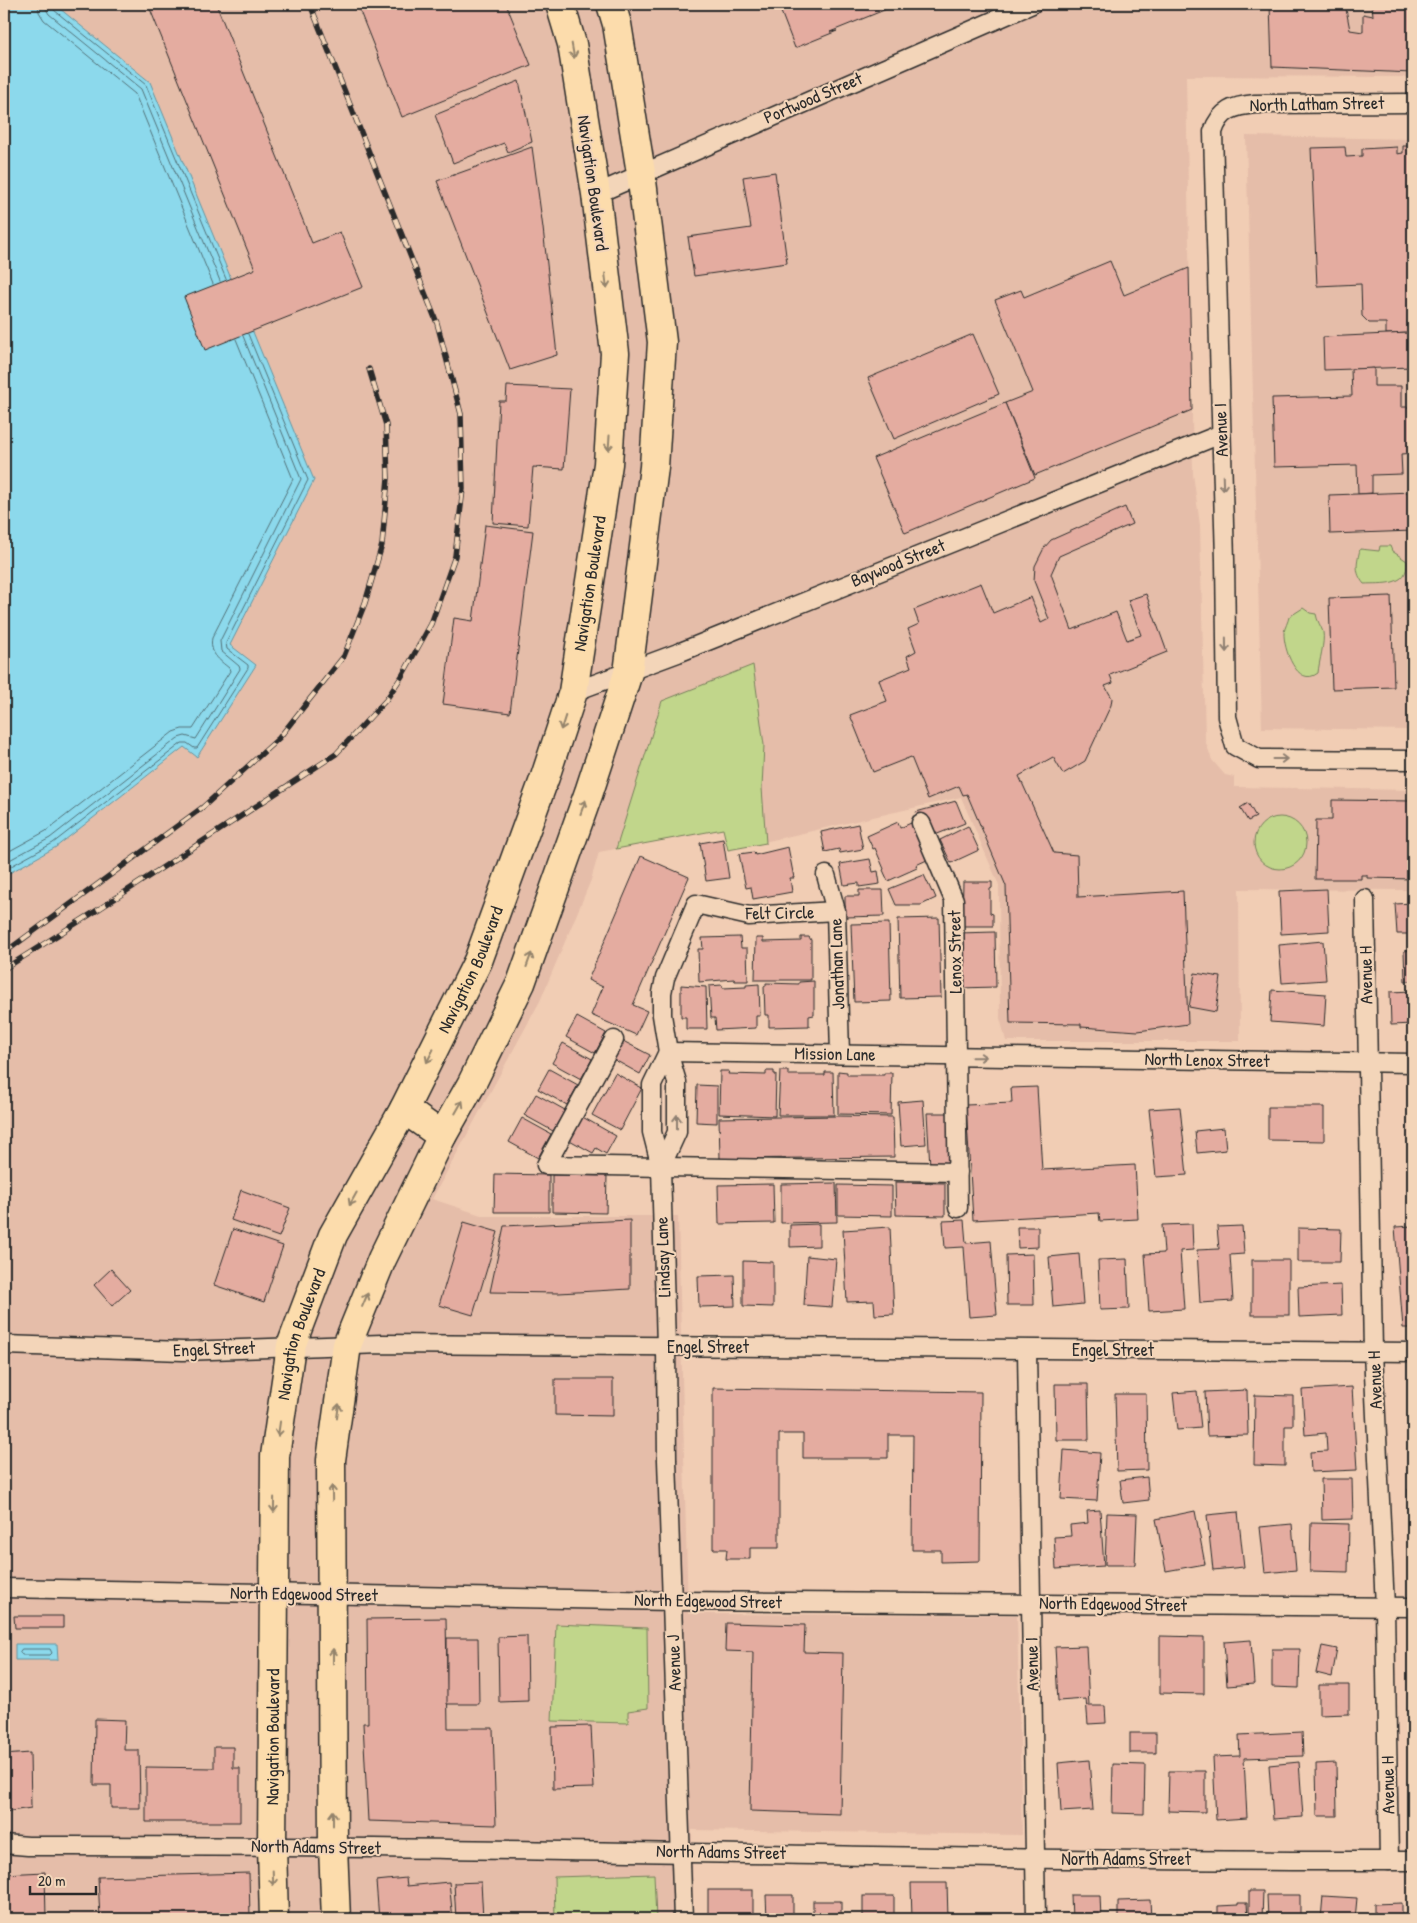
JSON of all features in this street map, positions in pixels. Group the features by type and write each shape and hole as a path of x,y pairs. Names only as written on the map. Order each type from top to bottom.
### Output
{"main road":[{"name":"Navigation Boulevard","path":"274,1919 272,1846 275,1456 291,1346 334,1235 404,1109 478,960 545,777 573,692 608,464 615,353 596,194 572,44 560,4"},
{"path":"336,1919 333,1847 331,1460 347,1345 382,1259 442,1136 471,1085 521,983 589,792 628,672 654,467 662,342 641,173 617,24 611,4"},
{"path":"404,1109 442,1136"}],"street":[{"name":"Portwood Street","path":"596,194 1032,4"},
{"name":"North Latham Street","path":"1222,115 1238,106 1255,104 1413,103"},
{"name":"Avenue I","path":"1222,115 1216,122 1213,132 1222,434 1227,717 1234,746 1259,759 1413,760"},
{"name":"Baywood Street","path":"573,692 628,672 1222,434"},
{"name":"Lenox Street","path":"921,824 954,900 956,1057"},
{"name":"Jonathan Lane","path":"826,875 836,911 840,1054"},
{"name":"Avenue H","path":"1365,899 1373,1352 1385,1607 1389,1861"},
{"name":"Felt Circle","path":"696,904 749,916 836,911"},
{"name":"Lindsay Lane","path":"661,1167 677,1132 677,1082 668,1052 662,1015 663,986 696,904"},
{"path":"614,1040 546,1165 958,1172"},
{"name":"Mission Lane","path":"668,1052 1002,1057"},
{"name":"Lindsay Lane","path":"666,1347 661,1167 652,1132 652,1085 668,1052"},
{"path":"956,1057 958,1208"},
{"name":"North Lenox Street","path":"1002,1057 1413,1063"},
{"name":"Engel Street","path":"4,1345 183,1351 347,1345 1413,1352"},
{"name":"Avenue J","path":"666,1347 667,1460 683,1919"},
{"name":"Avenue I","path":"1027,1350 1036,1919"},
{"name":"North Edgewood Street","path":"4,1588 672,1601 1413,1607"},
{"name":"North Adams Street","path":"4,1844 28,1846 272,1846 1034,1859 1413,1861"}],"shaded area":[{"path":"54,4 1413,4 1413,77 1186,76 1193,474 1200,525 1205,740 1212,760 1225,775 1234,777 1234,787 1413,790 1413,890 1239,889 1240,1041 1006,1041 1000,1018 999,885 961,797 728,850 723,829 599,852 591,880 540,1001 432,1199 484,1216 678,1216 688,1614 1017,1615 1022,1835 692,1830 693,1919 4,1919 4,876 56,847 185,747 197,757 256,665 230,645 314,480 150,82"},
{"path":"1246,136 1413,139 1413,730 1262,728"}],"green space":[{"path":"1380,546 1390,546 1392,551 1407,561 1404,575 1393,582 1364,584 1359,575 1357,563 1360,549 1379,551"},
{"path":"1303,608 1310,613 1316,614 1323,632 1323,647 1318,673 1310,676 1304,676 1293,664 1284,639 1284,632 1289,617"},
{"path":"753,665 764,745 762,788 766,843 728,850 723,829 616,849 662,701"},
{"path":"1280,817 1290,819 1298,825 1304,833 1306,843 1304,853 1298,861 1290,867 1280,869 1270,867 1262,861 1256,853 1254,843 1256,833 1262,825 1270,819"},
{"path":"556,1624 647,1628 648,1708 628,1711 628,1723 552,1721"},
{"path":"654,1874 656,1919 555,1919 554,1877"}],"water":[{"path":"4,4 54,4 150,82 314,480 230,645 256,665 197,757 184,747 56,847 4,876"},
{"path":"15,1644 57,1644 58,1660 15,1660"}],"building":[{"path":"148,4 216,4 312,243 340,232 363,287 205,350 184,297 255,269"},
{"path":"357,4 506,4 531,65 402,117"},
{"path":"778,4 899,4 795,48"},
{"path":"1270,4 1345,4 1350,30 1363,32 1363,14 1373,16 1372,4 1413,4 1413,73 1272,67"},
{"path":"519,81 532,142 508,152 504,143 453,163 435,115"},
{"path":"1403,146 1413,146 1413,321 1408,321 1409,333 1386,334 1386,323 1369,323 1362,316 1361,284 1317,286 1311,148 1345,147 1346,157 1362,156 1362,149 1397,147 1397,154 1403,153"},
{"path":"532,147 557,355 510,370 437,181"},
{"path":"775,172 787,263 694,276 688,237 751,228 743,177"},
{"path":"1110,261 1124,295 1189,268 1192,410 1035,475 1005,403 1033,392 995,300 1021,290 1024,297"},
{"path":"1413,333 1413,367 1324,370 1323,337"},
{"path":"973,334 999,394 894,439 868,378"},
{"path":"1374,368 1374,386 1401,386 1401,407 1413,407 1413,453 1401,454 1402,474 1372,475 1372,493 1358,494 1357,465 1274,467 1272,398 1352,396 1351,369"},
{"path":"507,386 570,389 564,469 533,467 528,526 493,523 499,401 506,401"},
{"path":"1005,403 1035,478 905,533 873,458"},
{"path":"1413,492 1413,531 1330,534 1329,495"},
{"path":"1125,507 1132,524 1059,556 1051,574 1072,630 1116,612 1127,640 1141,635 1128,600 1146,594 1167,652 1110,675 1113,683 1105,686 1112,698 1111,705 1085,761 1063,774 1053,757 1019,776 1054,853 1077,855 1078,897 1183,891 1188,1024 1138,1031 1081,1027 1081,1024 1010,1023 1006,886 967,794 963,795 959,786 928,799 911,757 873,772 850,715 887,701 879,680 911,667 907,656 916,651 908,629 919,624 914,610 981,583 993,613 1031,597 1041,623 1049,619 1034,581 1035,566 1044,548 1051,540"},
{"path":"485,525 533,531 510,713 443,704 454,618 473,621"},
{"path":"1391,596 1394,687 1332,689 1329,598"},
{"path":"1332,800 1413,801 1413,879 1367,878 1367,875 1361,875 1361,879 1315,879 1316,820 1332,820"},
{"path":"956,801 965,823 930,837 916,812"},
{"path":"1248,803 1256,817 1248,821 1240,808"},
{"path":"898,822 900,828 911,823 927,860 916,865 917,868 888,881 875,848 873,849 867,836"},
{"path":"858,824 863,849 840,853 839,849 825,852 821,832"},
{"path":"968,826 979,850 951,863 940,840"},
{"path":"723,839 729,878 706,881 700,843"},
{"path":"788,847 794,878 790,878 792,892 753,899 751,887 746,888 739,854 754,852 755,855"},
{"path":"641,856 689,877 633,1005 647,1011 636,1035 591,1015 603,987 588,980"},
{"path":"870,859 873,872 878,871 880,884 859,887 859,883 844,885 840,864"},
{"path":"924,875 936,898 921,905 896,905 889,889"},
{"path":"963,882 992,882 992,888 990,889 990,913 993,914 993,926 962,926"},
{"path":"1327,889 1329,931 1281,934 1279,891"},
{"path":"859,890 883,890 884,916 845,917 845,896 859,896"},
{"path":"1413,903 1413,934 1397,934 1395,904"},
{"path":"939,918 941,997 900,998 898,919"},
{"path":"889,923 891,1001 854,1002 851,924"},
{"path":"995,932 996,987 959,988 958,933"},
{"path":"740,937 741,948 747,948 748,981 735,981 734,979 699,982 698,949 703,949 702,938"},
{"path":"801,937 809,937 811,940 811,980 755,980 756,938 763,938 763,942 801,941"},
{"path":"1323,941 1326,980 1282,983 1279,945"},
{"path":"1413,950 1413,981 1405,981 1404,951"},
{"path":"1195,973 1221,977 1216,1012 1189,1007"},
{"path":"814,981 814,1015 809,1016 809,1026 769,1027 769,1015 765,1015 764,986 766,986 766,983 799,984 799,982"},
{"path":"759,984 760,1016 756,1016 756,1028 716,1030 715,1018 711,1018 709,986 722,985 723,988 746,987 746,985"},
{"path":"681,985 706,987 707,1029 686,1029 686,1017 681,1017"},
{"path":"1272,990 1326,994 1324,1026 1270,1022"},
{"path":"1413,991 1413,1024 1391,1025 1390,992"},
{"path":"577,1017 606,1033 595,1053 566,1037"},
{"path":"623,1041 650,1055 640,1074 613,1059"},
{"path":"563,1043 592,1059 581,1079 552,1063"},
{"path":"549,1069 578,1085 567,1105 538,1089"},
{"path":"720,1071 729,1071 728,1074 766,1075 766,1071 774,1071 774,1074 776,1074 775,1116 719,1114"},
{"path":"780,1071 788,1071 788,1075 825,1075 825,1072 833,1072 834,1115 778,1115"},
{"path":"838,1071 847,1072 847,1075 884,1075 884,1073 892,1073 891,1115 838,1114"},
{"path":"615,1073 642,1088 620,1130 592,1115"},
{"path":"697,1085 717,1086 717,1123 696,1122"},
{"path":"1037,1087 1042,1170 1135,1165 1138,1219 1100,1221 1099,1213 973,1220 966,1105 1012,1103 1011,1088"},
{"path":"536,1094 565,1110 553,1131 524,1115"},
{"path":"923,1100 926,1144 901,1146 898,1102"},
{"path":"1180,1107 1187,1175 1156,1177 1149,1109"},
{"path":"1268,1107 1324,1107 1324,1141 1268,1140"},
{"path":"927,1113 948,1113 950,1166 930,1167"},
{"path":"579,1115 616,1136 606,1154 596,1148 593,1153 566,1138"},
{"path":"893,1117 894,1157 720,1159 719,1118"},
{"path":"522,1118 551,1134 538,1158 509,1142"},
{"path":"1224,1128 1226,1150 1197,1153 1195,1131"},
{"path":"495,1174 549,1175 549,1212 494,1212"},
{"path":"552,1175 607,1176 606,1213 552,1212"},
{"path":"895,1182 945,1183 945,1216 896,1215"},
{"path":"836,1183 837,1222 781,1223 781,1184"},
{"path":"773,1184 774,1223 719,1224 718,1185"},
{"path":"838,1185 892,1186 892,1216 838,1215"},
{"path":"241,1190 290,1208 279,1237 231,1220"},
{"path":"630,1220 630,1289 559,1293 490,1292 504,1226"},
{"path":"964,1220 966,1243 991,1241 997,1315 969,1317 964,1247 945,1248 943,1221"},
{"path":"464,1222 498,1232 473,1315 439,1305"},
{"path":"819,1224 819,1246 790,1247 790,1225"},
{"path":"1192,1224 1193,1250 1180,1251 1184,1309 1149,1311 1145,1254 1164,1253 1162,1225"},
{"path":"1242,1226 1244,1254 1230,1255 1233,1301 1200,1303 1197,1250 1219,1249 1217,1227"},
{"path":"1413,1226 1413,1328 1403,1328 1395,1227"},
{"path":"890,1227 894,1314 875,1315 874,1301 847,1302 843,1230"},
{"path":"1017,1227 1038,1227 1038,1247 1018,1248"},
{"path":"1298,1228 1341,1229 1340,1262 1298,1262"},
{"path":"233,1229 283,1246 264,1302 214,1285"},
{"path":"1033,1254 1034,1305 1007,1305 1006,1255"},
{"path":"1079,1254 1083,1304 1053,1307 1049,1257"},
{"path":"807,1256 836,1259 832,1307 804,1305"},
{"path":"1127,1259 1129,1309 1100,1310 1098,1260"},
{"path":"1252,1260 1289,1260 1289,1315 1252,1315"},
{"path":"743,1261 773,1262 773,1307 743,1306"},
{"path":"111,1269 130,1290 112,1306 94,1285"},
{"path":"734,1275 735,1306 699,1307 698,1276"},
{"path":"1341,1285 1342,1315 1299,1317 1298,1287"},
{"path":"555,1379 613,1379 613,1416 555,1415"},
{"path":"1055,1384 1088,1384 1089,1440 1056,1440"},
{"path":"1352,1387 1357,1470 1311,1472 1310,1452 1327,1451 1326,1433 1305,1435 1302,1390"},
{"path":"713,1388 981,1392 980,1561 941,1562 941,1550 912,1550 913,1435 888,1435 888,1458 803,1458 803,1434 779,1434 779,1548 750,1548 750,1559 726,1559 727,1549 713,1549"},
{"path":"1247,1390 1248,1435 1207,1436 1205,1392"},
{"path":"1197,1391 1201,1428 1177,1430 1173,1393"},
{"path":"1409,1393 1413,1393 1413,1440 1411,1440"},
{"path":"1115,1394 1146,1394 1147,1470 1117,1471"},
{"path":"1255,1395 1293,1396 1293,1426 1285,1426 1285,1466 1254,1465"},
{"path":"1064,1450 1100,1453 1097,1501 1061,1499"},
{"path":"1147,1477 1149,1500 1123,1503 1120,1480"},
{"path":"1321,1479 1352,1479 1353,1519 1322,1520"},
{"path":"1408,1489 1413,1489 1413,1519 1409,1519"},
{"path":"1100,1510 1104,1566 1056,1569 1054,1537 1071,1536 1070,1525 1088,1523 1087,1511"},
{"path":"1195,1511 1205,1564 1166,1571 1156,1519"},
{"path":"1238,1512 1244,1567 1213,1570 1207,1515"},
{"path":"1107,1513 1137,1514 1135,1565 1105,1565"},
{"path":"1311,1523 1349,1524 1348,1572 1310,1571"},
{"path":"1292,1524 1296,1570 1265,1573 1260,1527"},
{"path":"14,1616 63,1616 63,1628 15,1628"},
{"path":"446,1618 448,1728 493,1728 496,1825 368,1821 363,1723 368,1723 367,1619"},
{"path":"726,1623 805,1625 804,1652 843,1653 840,1814 750,1811 753,1652 725,1651"},
{"path":"527,1636 528,1701 499,1702 498,1637"},
{"path":"1160,1636 1204,1637 1204,1694 1160,1693"},
{"path":"447,1638 478,1638 479,1704 447,1704"},
{"path":"1251,1640 1254,1684 1227,1686 1224,1642"},
{"path":"1086,1646 1089,1706 1105,1706 1106,1723 1088,1724 1086,1699 1058,1701 1055,1647"},
{"path":"1322,1646 1337,1649 1332,1677 1316,1673"},
{"path":"1272,1649 1300,1649 1299,1688 1272,1687"},
{"path":"1319,1685 1349,1685 1349,1714 1319,1715"},
{"path":"95,1719 125,1720 124,1750 139,1750 140,1808 111,1808 111,1785 94,1785"},
{"path":"591,1726 594,1788 553,1789 552,1727"},
{"path":"1302,1732 1303,1756 1244,1758 1247,1818 1216,1820 1213,1757 1240,1756 1239,1735"},
{"path":"1130,1733 1156,1733 1156,1753 1130,1753"},
{"path":"214,1747 233,1747 233,1768 240,1768 240,1822 146,1822 146,1767 214,1768"},
{"path":"30,1753 31,1808 4,1812 4,1755"},
{"path":"1089,1760 1093,1810 1061,1812 1058,1763"},
{"path":"1299,1762 1303,1817 1273,1819 1269,1765"},
{"path":"1336,1763 1337,1816 1317,1816 1316,1764"},
{"path":"1113,1764 1145,1765 1144,1814 1112,1813"},
{"path":"1169,1771 1205,1771 1205,1812 1168,1811"},
{"path":"45,1872 46,1919 4,1919 4,1874"},
{"path":"249,1873 250,1919 100,1919 98,1877"},
{"path":"406,1878 407,1886 449,1882 453,1919 379,1919 376,1881"},
{"path":"481,1882 483,1919 456,1919 454,1883"},
{"path":"911,1883 947,1883 948,1919 912,1919"},
{"path":"708,1890 753,1890 753,1919 708,1919"},
{"path":"1249,1891 1263,1891 1262,1919 1249,1919"},
{"path":"766,1895 793,1895 793,1919 767,1919"},
{"path":"1071,1895 1100,1895 1101,1919 1072,1919"},
{"path":"1267,1895 1300,1895 1300,1919 1268,1919"},
{"path":"863,1896 894,1896 894,1919 863,1919"},
{"path":"1323,1896 1357,1898 1355,1919 1321,1919"},
{"path":"1150,1900 1151,1919 1118,1919 1118,1901"},
{"path":"813,1901 841,1901 841,1919 813,1919"},
{"path":"1238,1903 1247,1903 1248,1919 1218,1919 1218,1906 1238,1905"},
{"path":"1402,1903 1402,1919 1374,1919 1374,1904"}],"railway":[{"path":"4,969 336,754 386,700 402,676 431,624 455,556 463,489 461,414 437,323 310,4"},
{"path":"4,953 203,807 279,738 344,656 365,603 382,545 388,478 386,425 369,369"}]}
